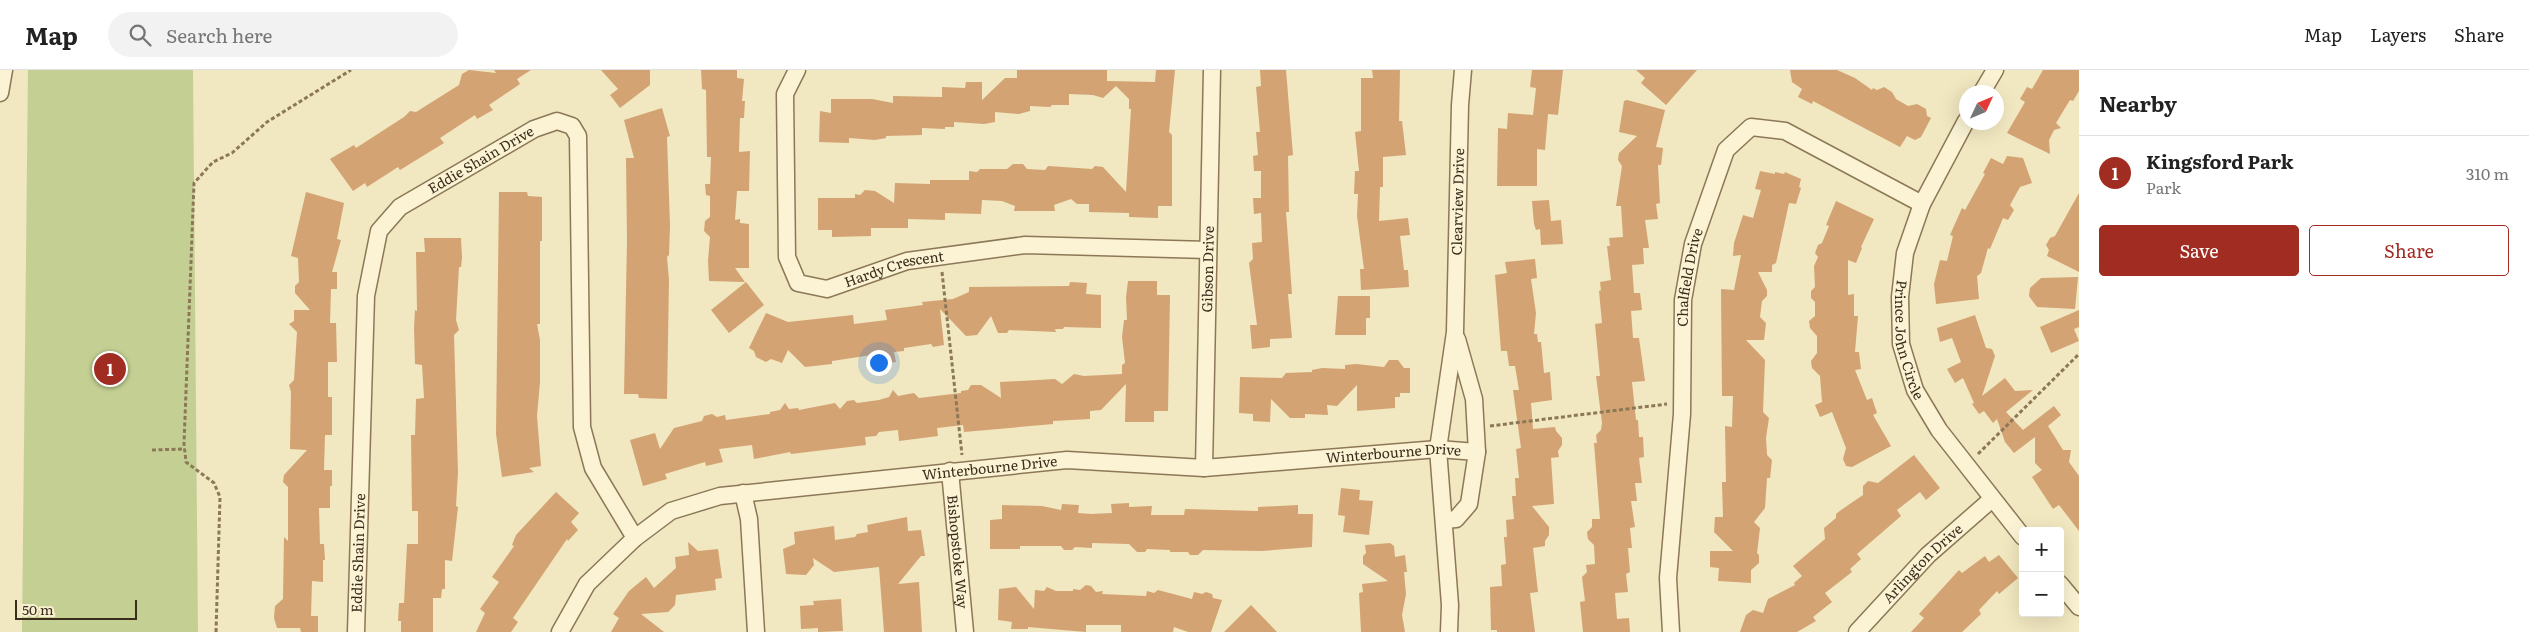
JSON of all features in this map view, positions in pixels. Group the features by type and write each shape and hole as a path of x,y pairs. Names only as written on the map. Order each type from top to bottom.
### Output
{"street":[{"path":"0,93 4,70"},
{"name":"Hardy Crescent","path":"797,70 785,94 787,256 798,283 827,289 907,261 1024,245 1208,250"},
{"name":"Gibson Drive","path":"1204,468 1212,70"},
{"name":"Clearview Drive","path":"1449,632 1444,520 1438,449 1455,332 1460,105 1463,70"},
{"path":"1986,85 1995,70"},
{"name":"Eddie Shain Drive","path":"356,632 366,296 379,231 400,207 534,129 557,121 572,126 578,136 582,427 593,468 635,538"},
{"name":"Chalfield Drive","path":"1671,632 1668,578 1682,402 1683,300 1693,244 1726,150 1750,127 1785,131 1922,204"},
{"name":"Prince John Circle","path":"1961,130 1922,204 1905,252 1900,297 1901,344 1915,390 1939,430 2019,533"},
{"name":"Clearview Drive","path":"1444,520 1456,519 1469,504 1477,452 1474,398 1455,332"},
{"name":"Winterbourne Drive","path":"560,632 587,584 635,538 671,512 720,496 1067,460 1204,468 1438,449 1477,452"},
{"name":"Bishopstoke Way","path":"957,470 965,632"},
{"path":"743,493 749,519 756,632"},
{"name":"Arlington Drive","path":"1856,632 1928,556 1992,499"},
{"path":"2064,589 2079,607"}],"path":[{"path":"216,632 220,498 214,483 186,462 184,449 194,183 213,162 232,154 266,122 351,70"},
{"path":"940,257 957,470"},
{"path":"1967,465 2079,354"},
{"path":"1476,428 1682,402"},
{"path":"152,450 184,449"}],"green space":[{"path":"28,70 193,70 198,632 22,632"}],"building":[{"path":"469,70 496,73 494,70 531,70 517,79 520,84 489,105 493,110 477,119 475,115 440,138 444,143 400,170 398,167 367,187 365,183 353,191 330,159 354,145 356,148 404,117 410,111 416,112 459,85 462,74"},
{"path":"601,70 650,70 650,85 620,108 610,95 618,89"},
{"path":"701,70 737,70 737,78 744,79 742,101 745,101 744,118 740,118 739,152 750,151 749,191 737,191 735,220 740,219 740,223 749,224 749,268 735,268 745,282 709,281 710,237 704,231 705,221 710,217 710,196 706,195 705,184 710,184 711,157 707,157 706,90 702,89"},
{"path":"1017,70 1107,70 1107,81 1155,82 1156,70 1175,70 1169,132 1172,135 1172,206 1158,206 1158,218 1129,217 1129,213 1089,212 1089,204 1077,204 1071,199 1054,205 1055,211 1014,211 1015,206 1002,201 982,200 981,214 945,213 945,220 908,219 908,228 871,228 871,236 832,237 832,230 818,230 818,198 855,198 855,194 860,195 865,190 875,191 894,203 895,183 930,184 930,180 969,180 969,171 1007,169 1013,164 1023,164 1027,169 1045,170 1048,166 1092,169 1095,166 1103,167 1126,192 1131,109 1129,109 1129,99 1116,86 1103,98 1093,95 1069,94 1069,105 1052,105 1050,107 1030,106 1030,111 1019,114 995,112 995,122 984,124 954,122 954,127 945,127 945,129 922,128 922,135 886,136 886,138 875,140 849,138 849,143 819,142 820,111 831,113 831,99 872,99 893,103 893,96 942,97 942,87 965,88 966,82 982,82 982,100 1005,78 1017,78"},
{"path":"1260,70 1286,70 1293,155 1288,156 1289,212 1286,212 1292,294 1288,294 1292,338 1270,339 1270,347 1252,349 1250,325 1257,325 1249,263 1253,259 1252,243 1262,242 1261,213 1254,214 1253,198 1261,198 1261,171 1254,171 1253,156 1258,155 1256,132 1260,132 1256,87 1261,86"},
{"path":"1372,70 1400,70 1399,121 1402,121 1406,155 1383,157 1383,187 1380,187 1379,221 1408,218 1410,235 1400,236 1404,270 1408,270 1409,287 1361,290 1360,269 1364,269 1357,216 1358,194 1354,194 1355,171 1359,171 1355,132 1361,131 1361,78 1373,78"},
{"path":"1532,70 1563,70 1558,115 1548,114 1545,150 1537,149 1537,186 1497,186 1498,128 1507,129 1508,113 1533,115 1536,88 1530,87"},
{"path":"1636,70 1697,70 1666,105 1641,83 1645,78"},
{"path":"1790,70 1837,70 1855,78 1872,90 1873,88 1877,90 1884,87 1892,92 1896,99 1908,106 1917,104 1926,109 1927,116 1931,118 1921,137 1915,140 1907,136 1900,147 1813,101 1812,104 1798,97 1802,89 1792,82"},
{"path":"2043,70 2079,70 2079,91 2073,101 2070,100 2056,123 2061,128 2054,130 2049,140 2050,154 2007,133 2025,102 2020,99 2027,87 2032,89"},
{"path":"1627,100 1665,110 1656,147 1663,148 1661,165 1658,165 1660,203 1656,204 1658,219 1645,220 1649,248 1643,248 1644,264 1632,265 1634,293 1640,293 1642,310 1631,311 1633,338 1639,338 1645,381 1632,382 1639,437 1643,437 1644,457 1639,458 1642,483 1635,483 1637,501 1631,501 1635,527 1630,528 1632,548 1628,548 1630,572 1626,574 1628,592 1615,593 1617,619 1629,618 1630,632 1583,632 1580,602 1585,601 1582,577 1587,572 1586,565 1595,564 1594,545 1588,539 1587,532 1592,527 1592,519 1600,519 1594,443 1597,443 1596,435 1601,430 1602,423 1596,376 1600,376 1595,324 1602,323 1600,282 1611,280 1607,246 1610,246 1609,238 1623,237 1621,206 1616,206 1622,166 1618,160 1619,153 1637,136 1619,132 1624,101"},
{"path":"662,108 670,136 667,137 670,226 669,255 667,257 669,280 667,399 639,398 638,394 624,394 627,241 626,158 634,158 624,120"},
{"path":"2007,156 2023,158 2032,183 2020,187 2010,205 2014,210 2008,220 2003,218 1990,249 1988,248 1981,273 1977,276 1979,299 1936,304 1934,284 1940,260 1947,261 1953,236 1950,235 1962,208 1965,210 1985,174 1983,173 1991,158 2003,164"},
{"path":"1760,171 1775,174 1775,172 1784,174 1785,172 1801,179 1799,187 1801,188 1796,204 1789,203 1776,263 1772,265 1772,272 1758,272 1767,290 1767,296 1762,301 1760,317 1766,323 1764,340 1746,340 1765,360 1763,412 1769,418 1766,438 1767,455 1772,460 1770,478 1767,478 1765,508 1754,522 1760,528 1757,553 1759,555 1759,563 1751,570 1751,583 1718,581 1719,568 1710,567 1710,551 1733,551 1714,532 1715,517 1723,517 1722,482 1726,482 1725,426 1732,427 1733,396 1722,396 1721,289 1734,290 1741,255 1733,256 1734,243 1743,215 1753,218 1761,190 1755,189"},
{"path":"306,192 344,203 337,239 341,240 332,272 337,272 337,289 331,289 330,323 336,323 337,362 328,362 328,397 332,397 332,435 325,435 324,470 332,470 332,486 330,486 330,508 319,508 320,544 324,544 325,560 323,560 323,582 312,581 311,616 318,616 318,632 301,632 300,628 277,628 274,618 275,606 283,599 284,537 288,541 288,487 283,482 284,475 307,450 290,449 291,392 289,385 294,380 297,332 289,324 294,321 294,310 310,310 295,293 295,286 299,282 298,258 291,256"},
{"path":"499,192 527,192 528,196 542,197 540,324 537,324 540,340 540,382 537,416 541,466 529,468 534,472 502,477 496,434"},
{"path":"2079,193 2079,272 2047,256 2049,250 2046,245 2050,238 2055,236"},
{"path":"1549,200 1551,221 1561,220 1563,244 1541,245 1540,229 1536,230 1534,224 1532,201"},
{"path":"1836,201 1874,219 1856,263 1848,260 1848,295 1854,294 1854,316 1858,316 1855,352 1859,352 1861,369 1855,370 1867,400 1872,398 1877,413 1873,415 1891,446 1852,467 1846,466 1843,459 1846,448 1832,412 1820,417 1815,405 1822,402 1820,376 1812,368 1811,361 1817,353 1817,336 1810,328 1809,321 1815,316 1815,302 1811,298 1811,291 1815,287 1814,266 1818,257 1815,253 1818,245 1822,243 1829,226 1826,225"},
{"path":"424,238 461,238 462,258 461,267 459,267 456,320 459,330 454,335 458,472 456,506 458,507 452,561 445,560 445,589 442,589 441,598 433,598 433,632 401,632 401,621 398,621 399,603 404,603 407,544 418,544 418,511 412,511 411,435 415,435 416,399 424,398 422,365 415,364 414,328 415,310 417,311 416,252 425,252"},
{"path":"1535,259 1537,278 1531,279 1536,313 1534,334 1537,334 1538,342 1541,342 1544,373 1550,372 1552,400 1531,403 1533,429 1555,427 1562,438 1562,445 1558,451 1559,457 1551,458 1554,504 1532,506 1549,527 1549,535 1545,541 1545,546 1533,548 1538,592 1530,593 1535,632 1497,632 1497,630 1491,630 1490,587 1502,586 1501,565 1506,564 1504,537 1507,537 1506,520 1514,519 1512,496 1516,496 1515,478 1519,478 1516,449 1521,448 1513,390 1519,390 1515,366 1509,366 1507,351 1501,351 1495,275 1507,273 1505,262"},
{"path":"2078,277 2075,309 2037,307 2029,296 2030,288 2041,278"},
{"path":"1128,281 1157,281 1157,295 1170,295 1168,411 1154,411 1154,422 1125,422 1126,384 1101,410 1090,411 1090,419 1053,421 1053,424 964,432 963,425 937,428 938,436 899,441 898,430 879,432 876,436 865,437 866,445 791,454 790,452 754,459 752,445 719,449 723,462 706,466 705,462 665,474 667,479 643,486 630,440 655,433 660,449 674,428 702,421 704,416 712,414 717,417 725,415 726,420 770,414 770,412 780,410 785,403 789,409 798,408 799,410 835,403 840,409 847,401 854,400 857,403 889,397 893,390 898,396 914,393 919,398 961,393 961,391 968,390 971,385 981,385 1001,398 1000,382 1055,379 1062,384 1074,374 1084,376 1122,374 1122,365 1125,363 1122,337 1124,320 1127,320 1126,297"},
{"path":"746,282 764,305 729,333 711,310"},
{"path":"1070,282 1087,283 1086,294 1101,295 1101,328 1064,327 1063,329 1055,329 1056,332 1009,330 1007,333 998,333 991,316 977,335 966,336 940,309 944,345 933,347 931,344 904,348 904,351 894,352 896,362 879,364 878,354 832,361 832,364 805,367 788,350 782,363 771,359 766,362 756,357 754,351 749,348 766,313 788,322 853,315 854,324 887,320 885,310 923,305 922,302 953,299 969,292 969,287 1069,286"},
{"path":"1338,296 1370,296 1370,318 1366,318 1366,335 1335,335"},
{"path":"2079,310 2079,327 2074,329 2079,341 2051,353 2040,327"},
{"path":"1975,315 1986,348 1992,349 1995,356 1982,396 2005,378 2015,391 2033,390 2006,412 2023,430 2054,406 2061,415 2048,426 2063,450 2071,450 2069,462 2079,476 2079,531 2059,505 2053,509 2032,477 2042,470 2035,463 2035,437 2014,453 2005,442 1997,419 1993,423 1984,411 1979,414 1972,404 1974,403 1963,378 1955,383 1947,369 1961,362 1952,338 1940,342 1937,328"},
{"path":"1389,360 1398,360 1404,368 1410,368 1410,393 1400,393 1400,397 1395,397 1395,408 1357,411 1357,385 1337,406 1327,405 1328,415 1305,414 1305,418 1290,418 1271,399 1270,422 1253,421 1253,414 1239,413 1240,377 1282,378 1286,373 1312,372 1312,370 1322,368 1345,369 1345,365 1356,364 1384,367"},
{"path":"1914,455 1940,488 1926,500 1920,492 1897,510 1901,516 1857,554 1861,559 1850,569 1852,572 1825,593 1832,602 1813,617 1816,621 1797,632 1740,632 1746,615 1753,610 1763,613 1768,599 1795,585 1794,583 1802,576 1793,566 1825,539 1824,528 1836,518 1836,514 1863,495 1863,486 1868,481 1878,483"},
{"path":"1341,488 1360,490 1359,500 1373,501 1369,535 1343,532 1345,516 1338,515"},
{"path":"556,492 579,513 571,522 578,530 568,541 567,539 513,618 518,622 511,632 476,632 485,613 480,609 499,582 492,577 514,546 512,545 516,535"},
{"path":"1129,503 1129,507 1152,506 1151,515 1184,515 1185,509 1258,511 1258,507 1298,505 1298,514 1313,514 1312,547 1262,551 1203,550 1198,555 1190,555 1188,552 1170,552 1170,550 1147,549 1145,552 1137,552 1129,544 1092,543 1092,548 1075,547 1072,550 1064,550 1061,546 1020,546 1020,549 990,549 990,520 1002,519 1002,505 1042,506 1061,510 1062,504 1079,505 1078,513 1091,514 1112,513 1111,504"},
{"path":"907,517 908,531 921,530 925,556 921,556 898,584 919,582 922,632 884,632 879,567 834,572 813,558 814,565 806,575 786,574 783,549 795,544 794,532 834,526 835,540 855,537 857,534 868,532 867,525"},
{"path":"688,542 698,551 718,549 722,578 715,579 716,590 676,595 675,605 668,612 641,614 664,632 611,632 619,618 613,614 629,591 646,577 654,588 676,568 675,557 689,555"},
{"path":"1390,543 1394,546 1395,557 1405,555 1407,572 1404,572 1406,594 1402,615 1405,632 1361,632 1359,593 1363,592 1362,584 1388,581 1363,564 1363,556 1366,553 1365,545"},
{"path":"1999,555 2018,578 1999,594 1997,591 1979,610 1981,614 1962,632 1911,632 1924,618 1919,614 1959,570 1962,573 1985,556 1989,562"},
{"path":"1086,585 1091,586 1096,592 1103,591 1102,594 1146,596 1147,591 1154,593 1158,590 1192,599 1194,592 1202,594 1206,592 1212,594 1213,598 1222,600 1211,632 1188,632 1174,627 1173,632 1121,632 1121,625 1086,625 1086,632 1028,627 1028,629 1011,629 1012,622 998,620 999,589 1016,587 1034,609 1035,590 1044,591 1047,587 1056,591 1073,591 1073,589 1080,590"},
{"path":"841,599 843,631 818,632 818,628 801,629 800,606 814,605 813,601"},
{"path":"1251,605 1277,632 1224,632"}],"place":[{"name":"Kingsford Park","path":"110,369"}]}
